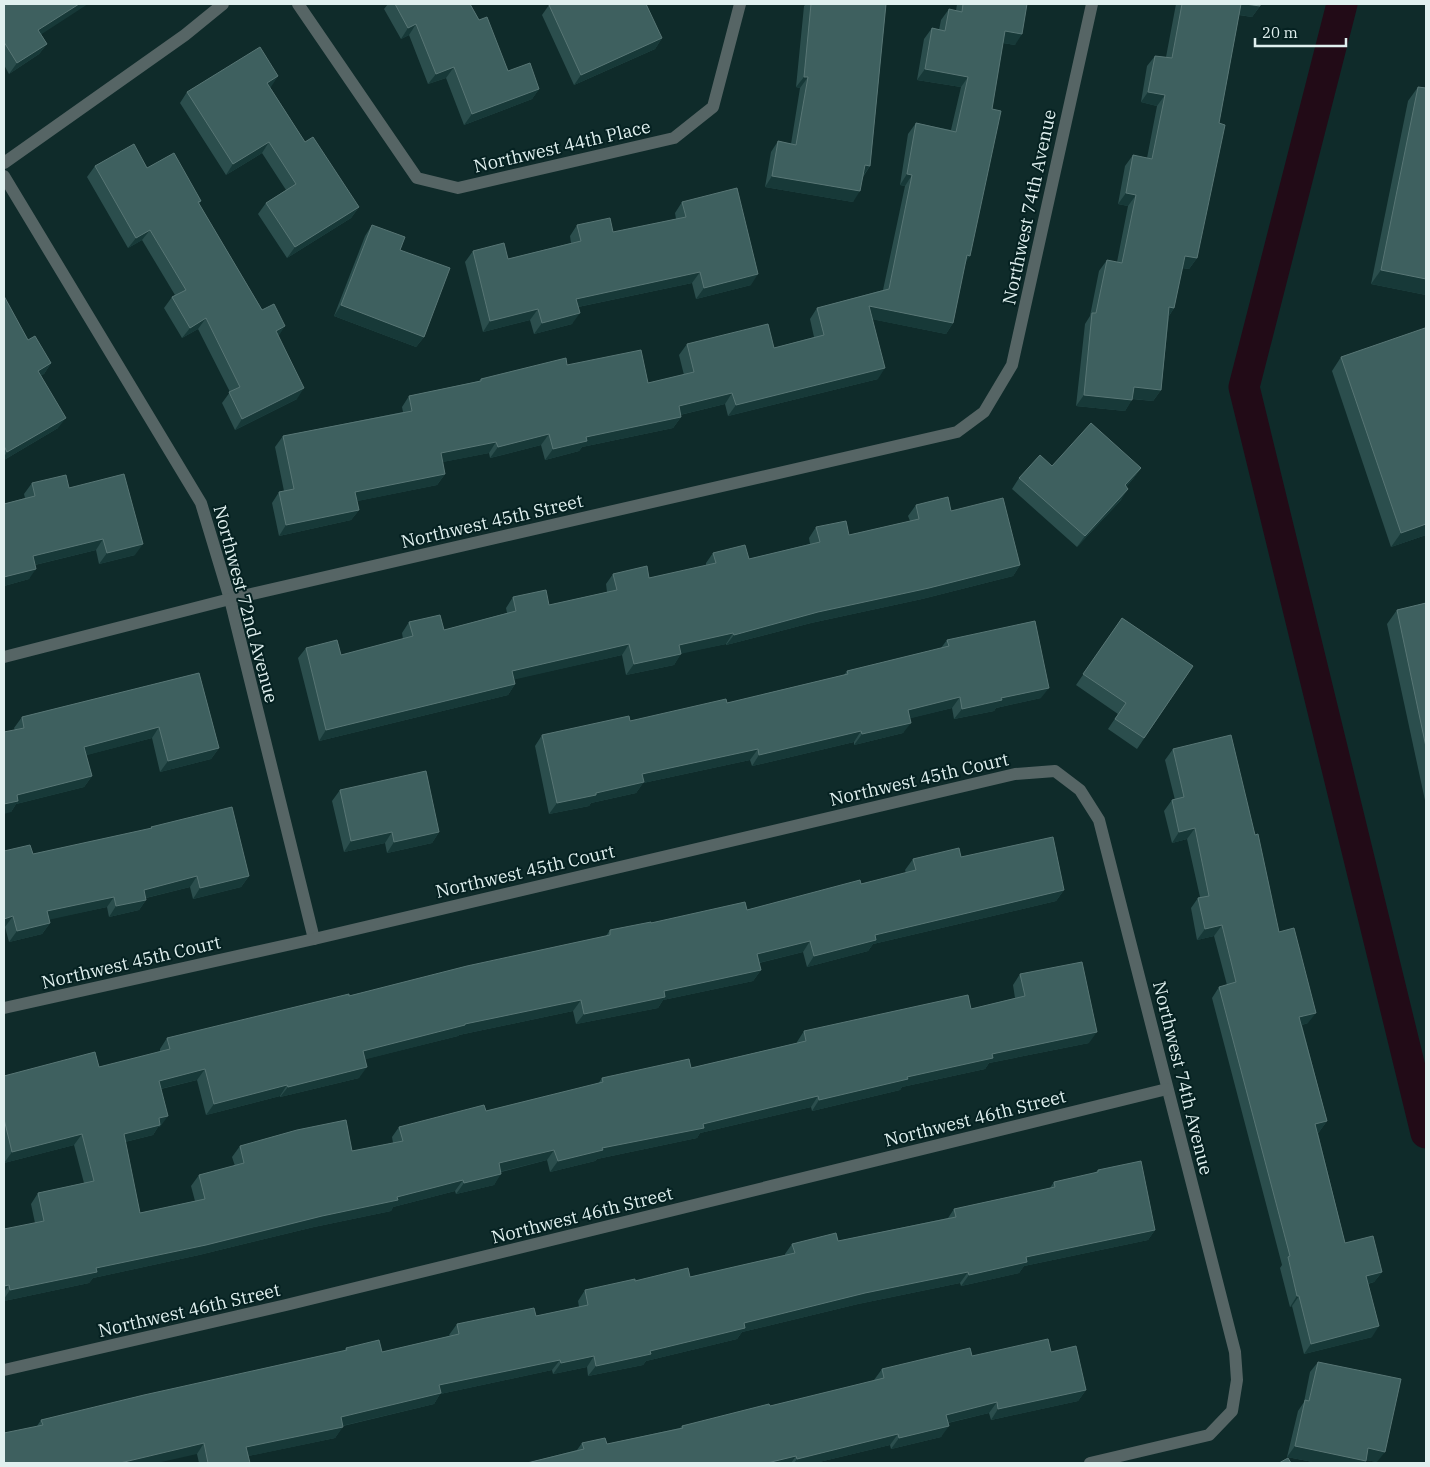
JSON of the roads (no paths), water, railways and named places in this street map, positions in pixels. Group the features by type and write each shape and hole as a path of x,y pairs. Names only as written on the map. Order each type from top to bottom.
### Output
{"street":[{"path":"4,163 185,35 223,4"},
{"name":"Northwest 44th Place","path":"298,4 418,178 458,188 674,138 713,107 740,4"},
{"name":"Northwest 74th Avenue","path":"984,412 1012,365 1092,4"},
{"name":"Northwest 72nd Avenue","path":"4,176 201,502 230,599 314,939"},
{"name":"Northwest 45th Street","path":"4,657 230,599 957,432 984,412"},
{"name":"Northwest 74th Avenue","path":"1055,771 1080,790 1099,820 1235,1352 1237,1380 1232,1411 1209,1435 1090,1463"},
{"name":"Northwest 45th Court","path":"4,1008 314,939 1016,774 1055,771"},
{"name":"Northwest 46th Street","path":"4,1370 286,1306 1168,1088"}],"waterway":[{"path":"1342,4 1244,387 1426,1133"}]}
